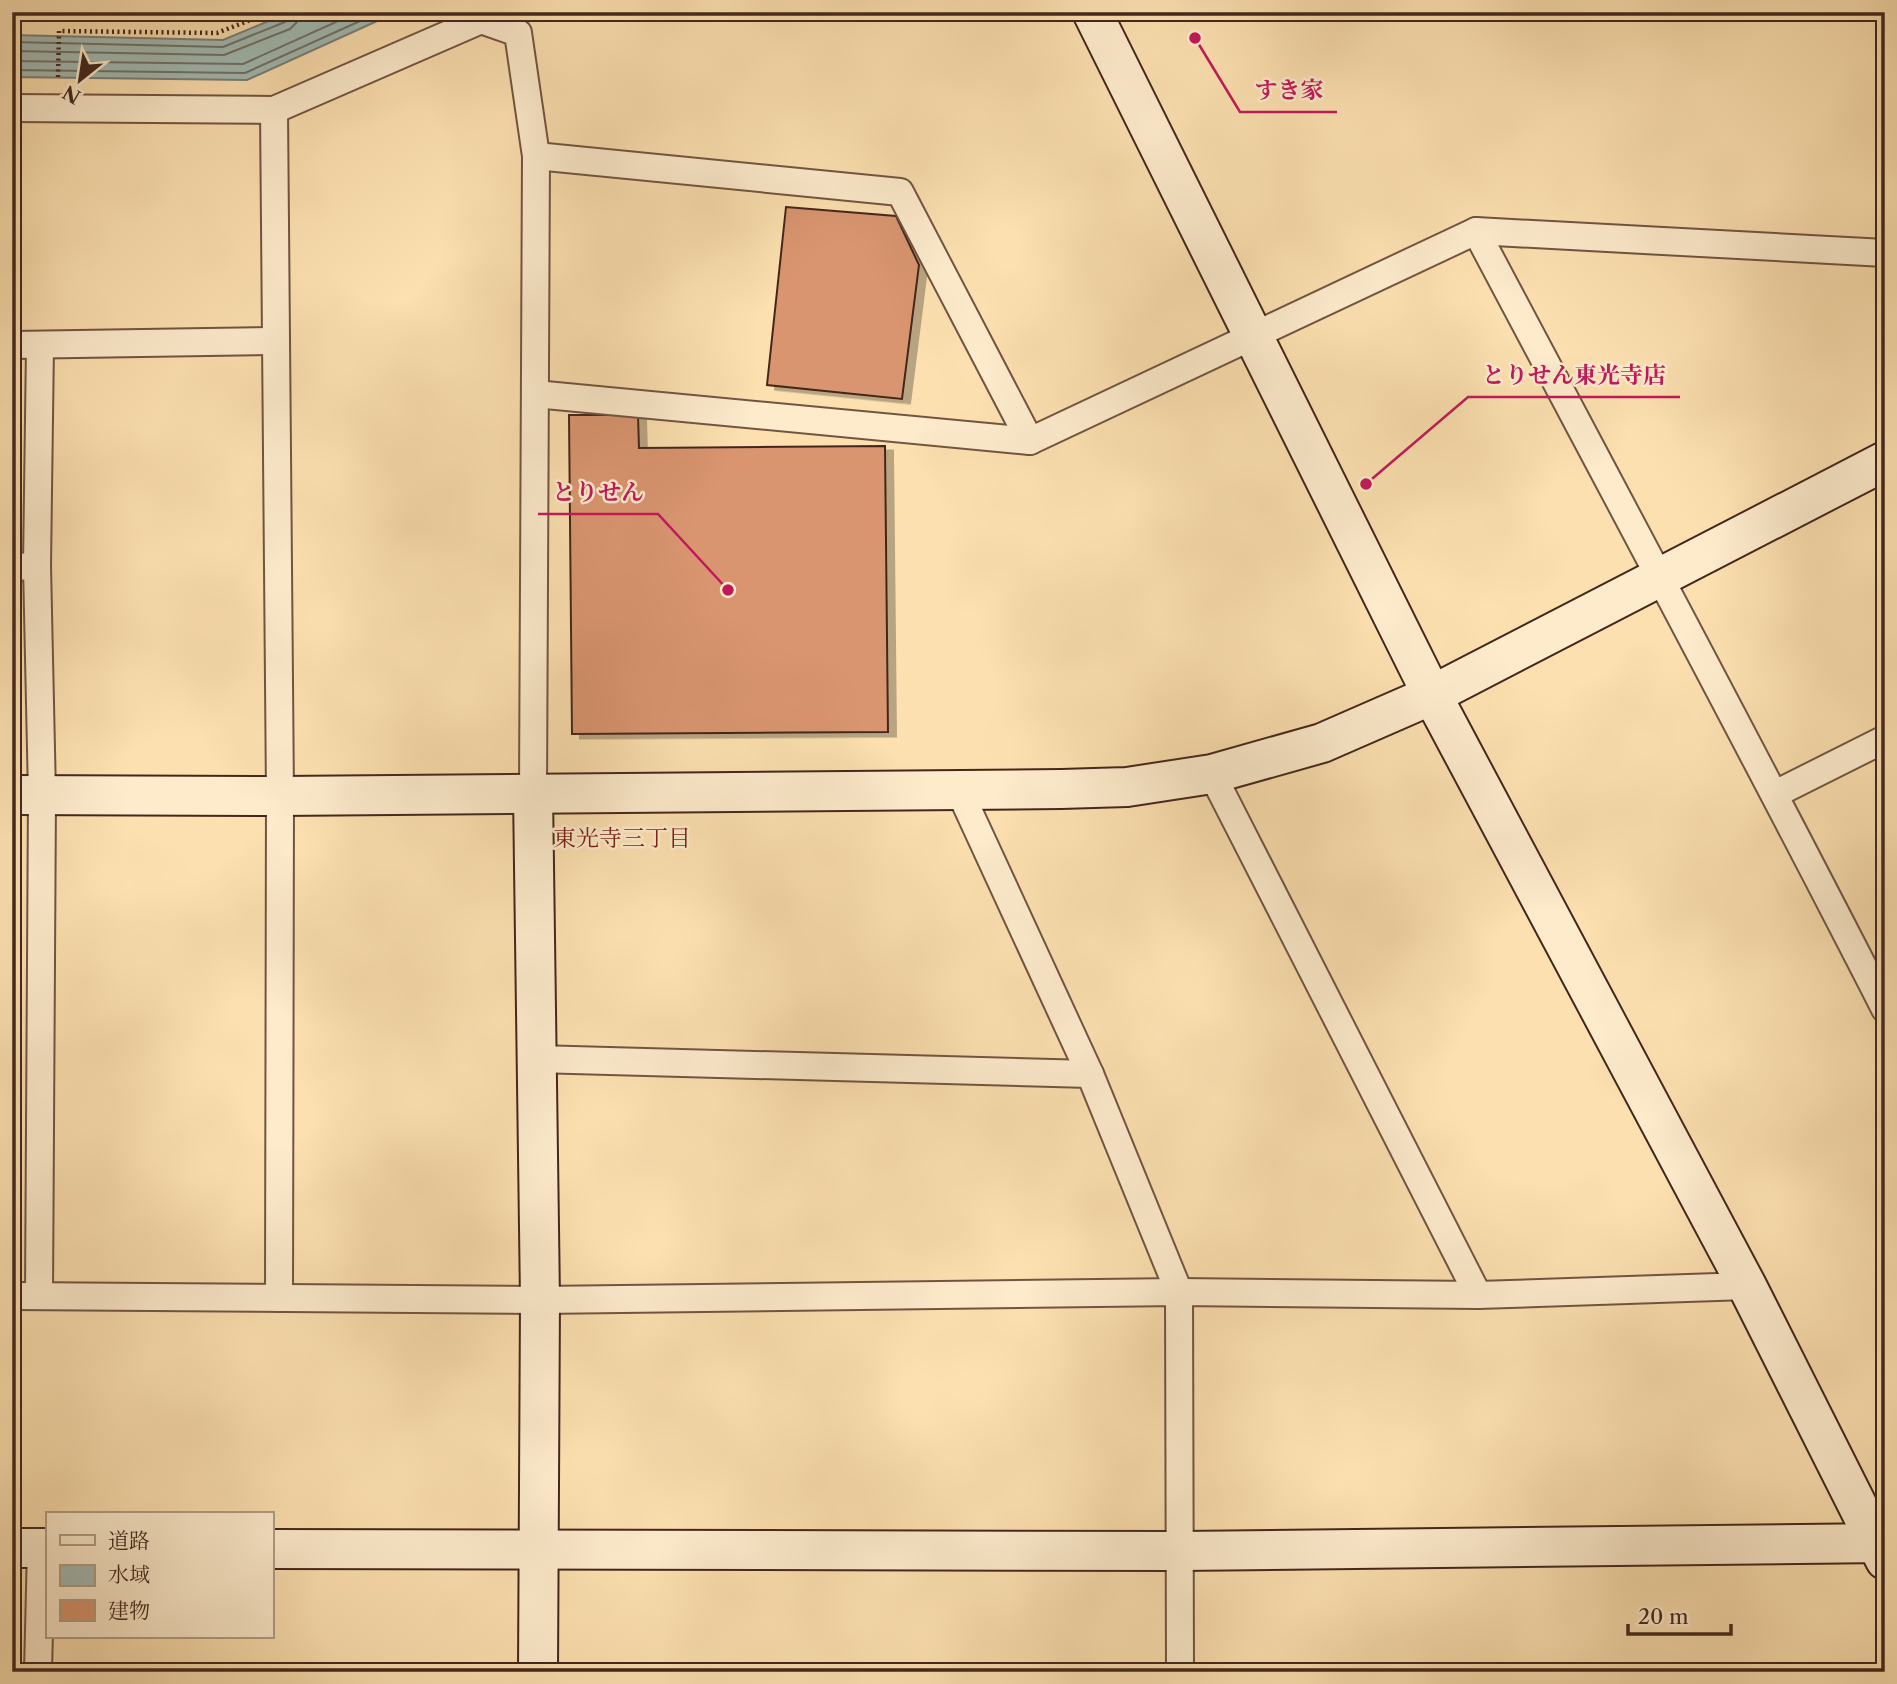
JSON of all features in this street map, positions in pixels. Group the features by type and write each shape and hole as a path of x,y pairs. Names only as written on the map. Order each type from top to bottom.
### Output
{"street":[{"path":"273,1549 1181,1551 1882,1548 1747,1286 1432,695 1092,12"},
{"path":"12,108 274,110 481,20 518,33 536,156 533,793 540,1300 538,1672"},
{"path":"274,110 279,796 279,1297"},
{"path":"536,156 900,192 1030,441"},
{"path":"1476,231 1775,794 1885,1009"},
{"path":"535,394 1030,441 1476,231 1885,253"},
{"path":"12,345 274,341"},
{"path":"39,1295 27,794 25,566 40,345"},
{"path":"27,794 279,796 959,790 1127,787 1212,774 1322,743 1432,695 1885,461"},
{"path":"1775,794 1885,739"},
{"path":"1212,774 1478,1295"},
{"path":"959,790 1090,1074 1179,1292 1180,1672"},
{"path":"536,1059 1090,1074"},
{"path":"12,1296 540,1300 1179,1292 1478,1295 1747,1286"},
{"path":"34,1548 38,1672"}],"path":[{"path":"58,108 60,31 217,33 271,12"}],"water":[{"path":"290,12 397,12 247,80 12,77 12,35 223,40"}],"building":[{"path":"786,207 896,216 919,265 902,399 767,385"},
{"path":"569,415 638,415 639,448 885,446 888,732 572,734"}],"place":[{"name":"すき家","path":"1195,38"},
{"name":"とりせん東光寺店","path":"1366,484"},
{"name":"とりせん","path":"728,590"}],"district":[{"name":"東光寺三丁目","path":"622,838"}]}
